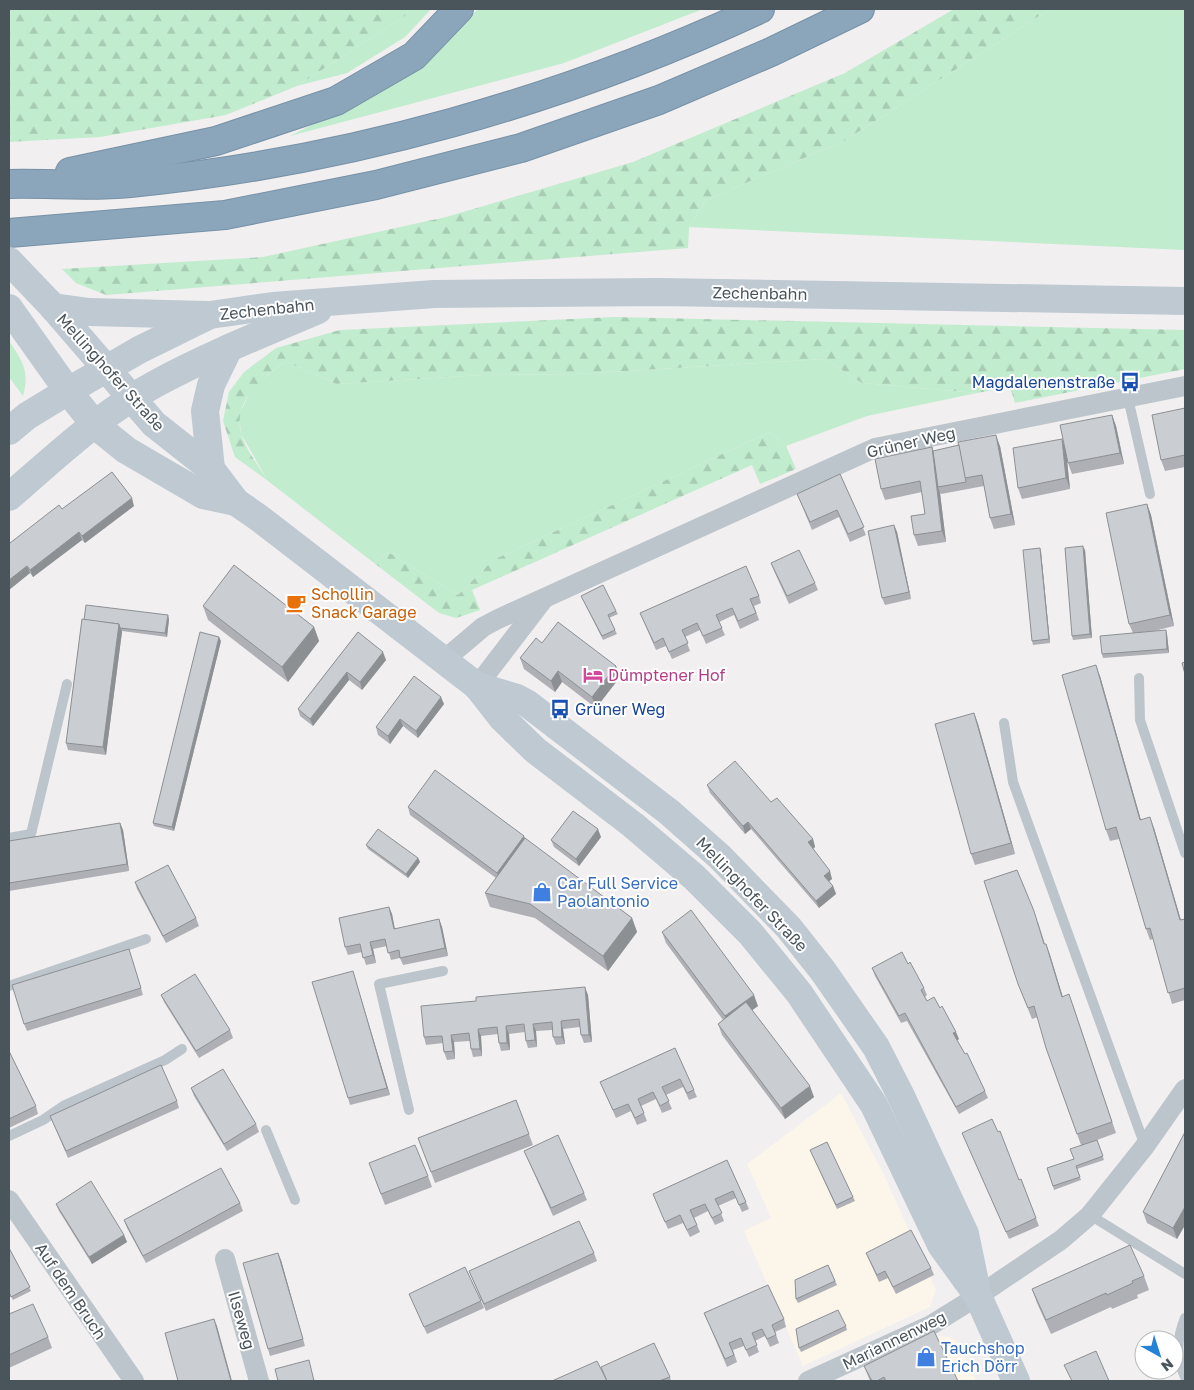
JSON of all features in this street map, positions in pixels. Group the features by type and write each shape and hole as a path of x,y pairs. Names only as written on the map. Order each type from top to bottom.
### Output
{"highway":[{"path":"11,184 216,142 336,101 414,56 460,9"},
{"path":"11,184 128,183 287,161 407,134 515,104 624,67 760,9"},
{"path":"9,233 52,231 225,215 376,185 521,148 659,100 771,52 860,9"}],"main road":[{"name":"Mellinghofer Straße","path":"9,260 53,307 154,424 211,469 236,502 477,686 517,698 528,704 669,812 720,857 789,928 823,971 876,1047 965,1234 978,1296 1016,1381"},
{"name":"Zechenbahn","path":"9,431 27,416 106,369 139,350 210,315 273,306 336,303 434,294 661,292 1185,301"},
{"name":"Zechenbahn","path":"9,497 95,425 157,383 229,348 336,303"},
{"path":"53,307 89,312 210,315"},
{"name":"Mellinghofer Straße","path":"9,308 68,391 95,425 126,450 203,495 236,502"},
{"path":"211,469 204,411 211,385 229,348"}],"street":[{"name":"Grüner Weg","path":"444,660 483,627 875,448 1185,386"},
{"name":"Grüner Weg","path":"477,686 544,598"},
{"path":"978,1296 1061,1240 1090,1215 1145,1146 1185,1089"},
{"name":"Auf dem Bruch","path":"9,1200 134,1381"},
{"name":"Ilseweg","path":"225,1259 259,1381"},
{"name":"Mariannenweg","path":"808,1381 931,1325 978,1296"}],"lane":[{"path":"1128,398 1150,494"},
{"path":"1139,678 1140,720 1185,853"},
{"path":"9,838 32,834 67,684"},
{"path":"1004,723 1014,782 1145,1146"},
{"path":"9,986 146,939"},
{"path":"409,1110 379,984 444,971"},
{"path":"9,1136 43,1120 65,1105 165,1060 182,1049"},
{"path":"266,1130 296,1200"},
{"path":"1090,1215 1185,1274"},
{"path":"1185,1318 1180,1329 1178,1363 1185,1377"}],"shaded area":[{"path":"841,1093 883,1173 936,1290 930,1307 803,1366 744,1231 771,1218 747,1164"},
{"path":"935,1336 950,1337 958,1342 976,1381 873,1381"}],"green space":[{"path":"9,9 409,9 405,16 297,86 226,115 100,137 9,142"},
{"path":"409,9 431,9 405,37 347,73 297,86 405,16"},
{"path":"478,9 703,9 564,63 290,136 412,74"},
{"path":"954,9 1050,9 844,141 706,200 689,227 688,248 106,295 76,283 62,269 263,257 446,217 633,162 845,73"},
{"path":"1050,9 1185,9 1185,250 689,227 706,200 844,141"},
{"path":"614,317 1185,330 1185,369 1015,403 1010,387 977,393 862,383 825,359 575,374 483,375 336,384 285,361 251,391 241,410 241,433 245,445 268,481 235,457 223,421 229,392 244,372 276,348 340,330"},
{"path":"9,341 24,367 26,380 23,396 9,377"},
{"path":"825,359 862,383 977,393 867,416 786,446 770,432 493,560 458,595 388,552 374,563 268,481 241,434 239,415 252,388 285,361 336,384 483,375 575,374"},
{"path":"770,432 786,446 796,469 760,484 752,465 472,590 480,610 456,618 439,613 374,563 388,552 458,595 493,560"}],"building":[{"path":"1185,408 1185,455 1161,460 1152,415"},
{"path":"1112,415 1120,453 1068,463 1060,425"},
{"path":"996,435 1011,514 990,518 982,475 965,478 958,442"},
{"path":"1062,439 1066,478 1018,488 1013,448"},
{"path":"959,445 966,482 938,487 933,451"},
{"path":"932,447 942,531 914,535 911,516 925,514 920,481 881,489 875,459"},
{"path":"112,472 132,498 82,536 79,532 30,570 27,566 9,580 9,542 59,505 62,509"},
{"path":"840,474 864,527 848,534 837,510 810,522 797,494"},
{"path":"1147,504 1170,615 1129,624 1106,513"},
{"path":"894,525 909,592 882,598 868,531"},
{"path":"1083,546 1090,634 1072,636 1065,548"},
{"path":"1040,548 1049,639 1032,641 1023,550"},
{"path":"799,550 815,583 787,596 771,563"},
{"path":"234,565 314,627 282,667 203,606"},
{"path":"746,566 759,596 750,599 756,613 738,621 732,608 716,615 722,628 703,636 697,623 682,630 688,643 669,652 663,638 654,643 640,613"},
{"path":"603,585 616,611 608,615 615,630 602,636 581,596"},
{"path":"86,605 168,615 165,633 120,628 119,624 84,620"},
{"path":"82,619 119,624 103,747 66,743"},
{"path":"558,622 616,666 592,697 558,671 551,681 520,658 536,638 542,643"},
{"path":"1166,630 1167,649 1102,654 1100,636"},
{"path":"200,632 219,637 172,827 153,823"},
{"path":"358,632 383,652 360,682 347,672 310,719 298,709"},
{"path":"1185,662 1185,674 1182,663"},
{"path":"1096,665 1140,820 1150,817 1180,920 1185,919 1185,988 1168,993 1150,928 1146,929 1116,827 1106,830 1062,675"},
{"path":"414,676 441,697 416,731 400,719 388,736 376,727"},
{"path":"974,713 1011,843 971,854 935,724"},
{"path":"735,761 771,802 777,798 813,839 808,842 830,871 824,876 833,886 816,901 748,822 743,826 707,785"},
{"path":"435,770 524,836 497,873 408,807"},
{"path":"573,811 598,829 576,859 551,840"},
{"path":"120,823 127,864 9,883 9,841"},
{"path":"378,829 418,858 406,874 366,845"},
{"path":"525,838 632,918 603,956 530,904 485,893"},
{"path":"168,865 196,918 163,936 135,882"},
{"path":"1017,870 1034,911 1044,944 1046,944 1062,997 1069,994 1112,1122 1077,1134 1046,1048 1034,1006 1028,1008 1018,984 984,881"},
{"path":"389,907 394,929 439,919 445,948 400,958 399,950 388,953 385,939 370,942 373,955 363,958 360,944 345,947 339,918"},
{"path":"691,910 754,995 725,1016 662,932"},
{"path":"129,949 141,988 24,1024 12,985"},
{"path":"902,952 908,964 910,962 924,988 921,990 927,1001 934,997 940,1008 942,1006 956,1032 953,1033 965,1054 967,1053 985,1091 956,1107 905,1013 899,1016 872,968"},
{"path":"353,971 387,1088 348,1098 312,982"},
{"path":"195,974 230,1030 196,1051 161,995"},
{"path":"585,987 589,1035 581,1035 579,1019 561,1021 562,1037 553,1037 552,1022 533,1024 535,1040 526,1041 524,1024 506,1026 507,1043 499,1043 497,1027 478,1029 480,1049 471,1049 469,1033 451,1035 453,1051 444,1052 442,1036 424,1037 421,1006 476,1001 476,997"},
{"path":"746,1002 810,1086 781,1108 718,1024"},
{"path":"675,1048 694,1090 687,1093 680,1079 662,1087 669,1101 660,1106 653,1092 638,1099 644,1113 635,1118 628,1104 613,1110 600,1082"},
{"path":"9,1051 36,1106 9,1119"},
{"path":"161,1065 177,1101 66,1151 50,1116"},
{"path":"223,1069 256,1124 224,1144 191,1088"},
{"path":"516,1100 529,1134 431,1172 418,1138"},
{"path":"992,1119 998,1132 1000,1131 1036,1218 1006,1232 962,1133"},
{"path":"1185,1132 1185,1207 1173,1228 1143,1212"},
{"path":"558,1135 584,1193 551,1208 524,1151"},
{"path":"1097,1140 1103,1156 1076,1166 1080,1177 1053,1186 1047,1168 1074,1159 1070,1149"},
{"path":"827,1142 853,1197 836,1205 810,1150"},
{"path":"415,1145 428,1176 381,1194 369,1163"},
{"path":"727,1160 746,1202 739,1205 733,1191 715,1199 722,1213 712,1218 705,1204 690,1210 697,1225 687,1230 680,1215 665,1222 653,1194"},
{"path":"221,1168 240,1203 143,1256 124,1220"},
{"path":"91,1181 124,1235 89,1257 56,1204"},
{"path":"579,1221 594,1253 484,1304 469,1271"},
{"path":"911,1230 931,1268 893,1287 885,1271 877,1275 866,1253"},
{"path":"1130,1245 1144,1276 1107,1295 1106,1293 1046,1320 1032,1289"},
{"path":"9,1248 30,1287 11,1297 9,1292"},
{"path":"278,1253 303,1339 268,1349 243,1263"},
{"path":"828,1265 835,1281 796,1299 795,1280"},
{"path":"465,1267 481,1301 424,1327 409,1294"},
{"path":"768,1285 784,1319 772,1325 776,1335 767,1339 762,1329 752,1333 757,1345 746,1350 741,1338 729,1343 734,1355 725,1359 704,1313"},
{"path":"33,1304 48,1337 9,1355 9,1314"},
{"path":"838,1310 846,1326 799,1348 796,1329"},
{"path":"214,1319 231,1381 178,1381 165,1333"},
{"path":"934,1331 958,1381 886,1381 884,1377 877,1381 872,1381 864,1366"},
{"path":"654,1343 670,1377 659,1381 607,1381 601,1367"},
{"path":"1096,1351 1109,1381 1072,1381 1064,1365"},
{"path":"309,1360 314,1381 278,1381 275,1369"},
{"path":"597,1361 607,1381 552,1381"}],"place":[{"name":"Magdalenenstraße","path":"1130,382"},
{"name":"Schollin Snack Garage","path":"296,603"},
{"name":"Dümptener Hof","path":"593,675"},
{"name":"Grüner Weg","path":"560,709"},
{"name":"Car Full Service Paolantonio","path":"542,892"},
{"name":"Tauchshop Erich Dörr","path":"926,1357"}]}
